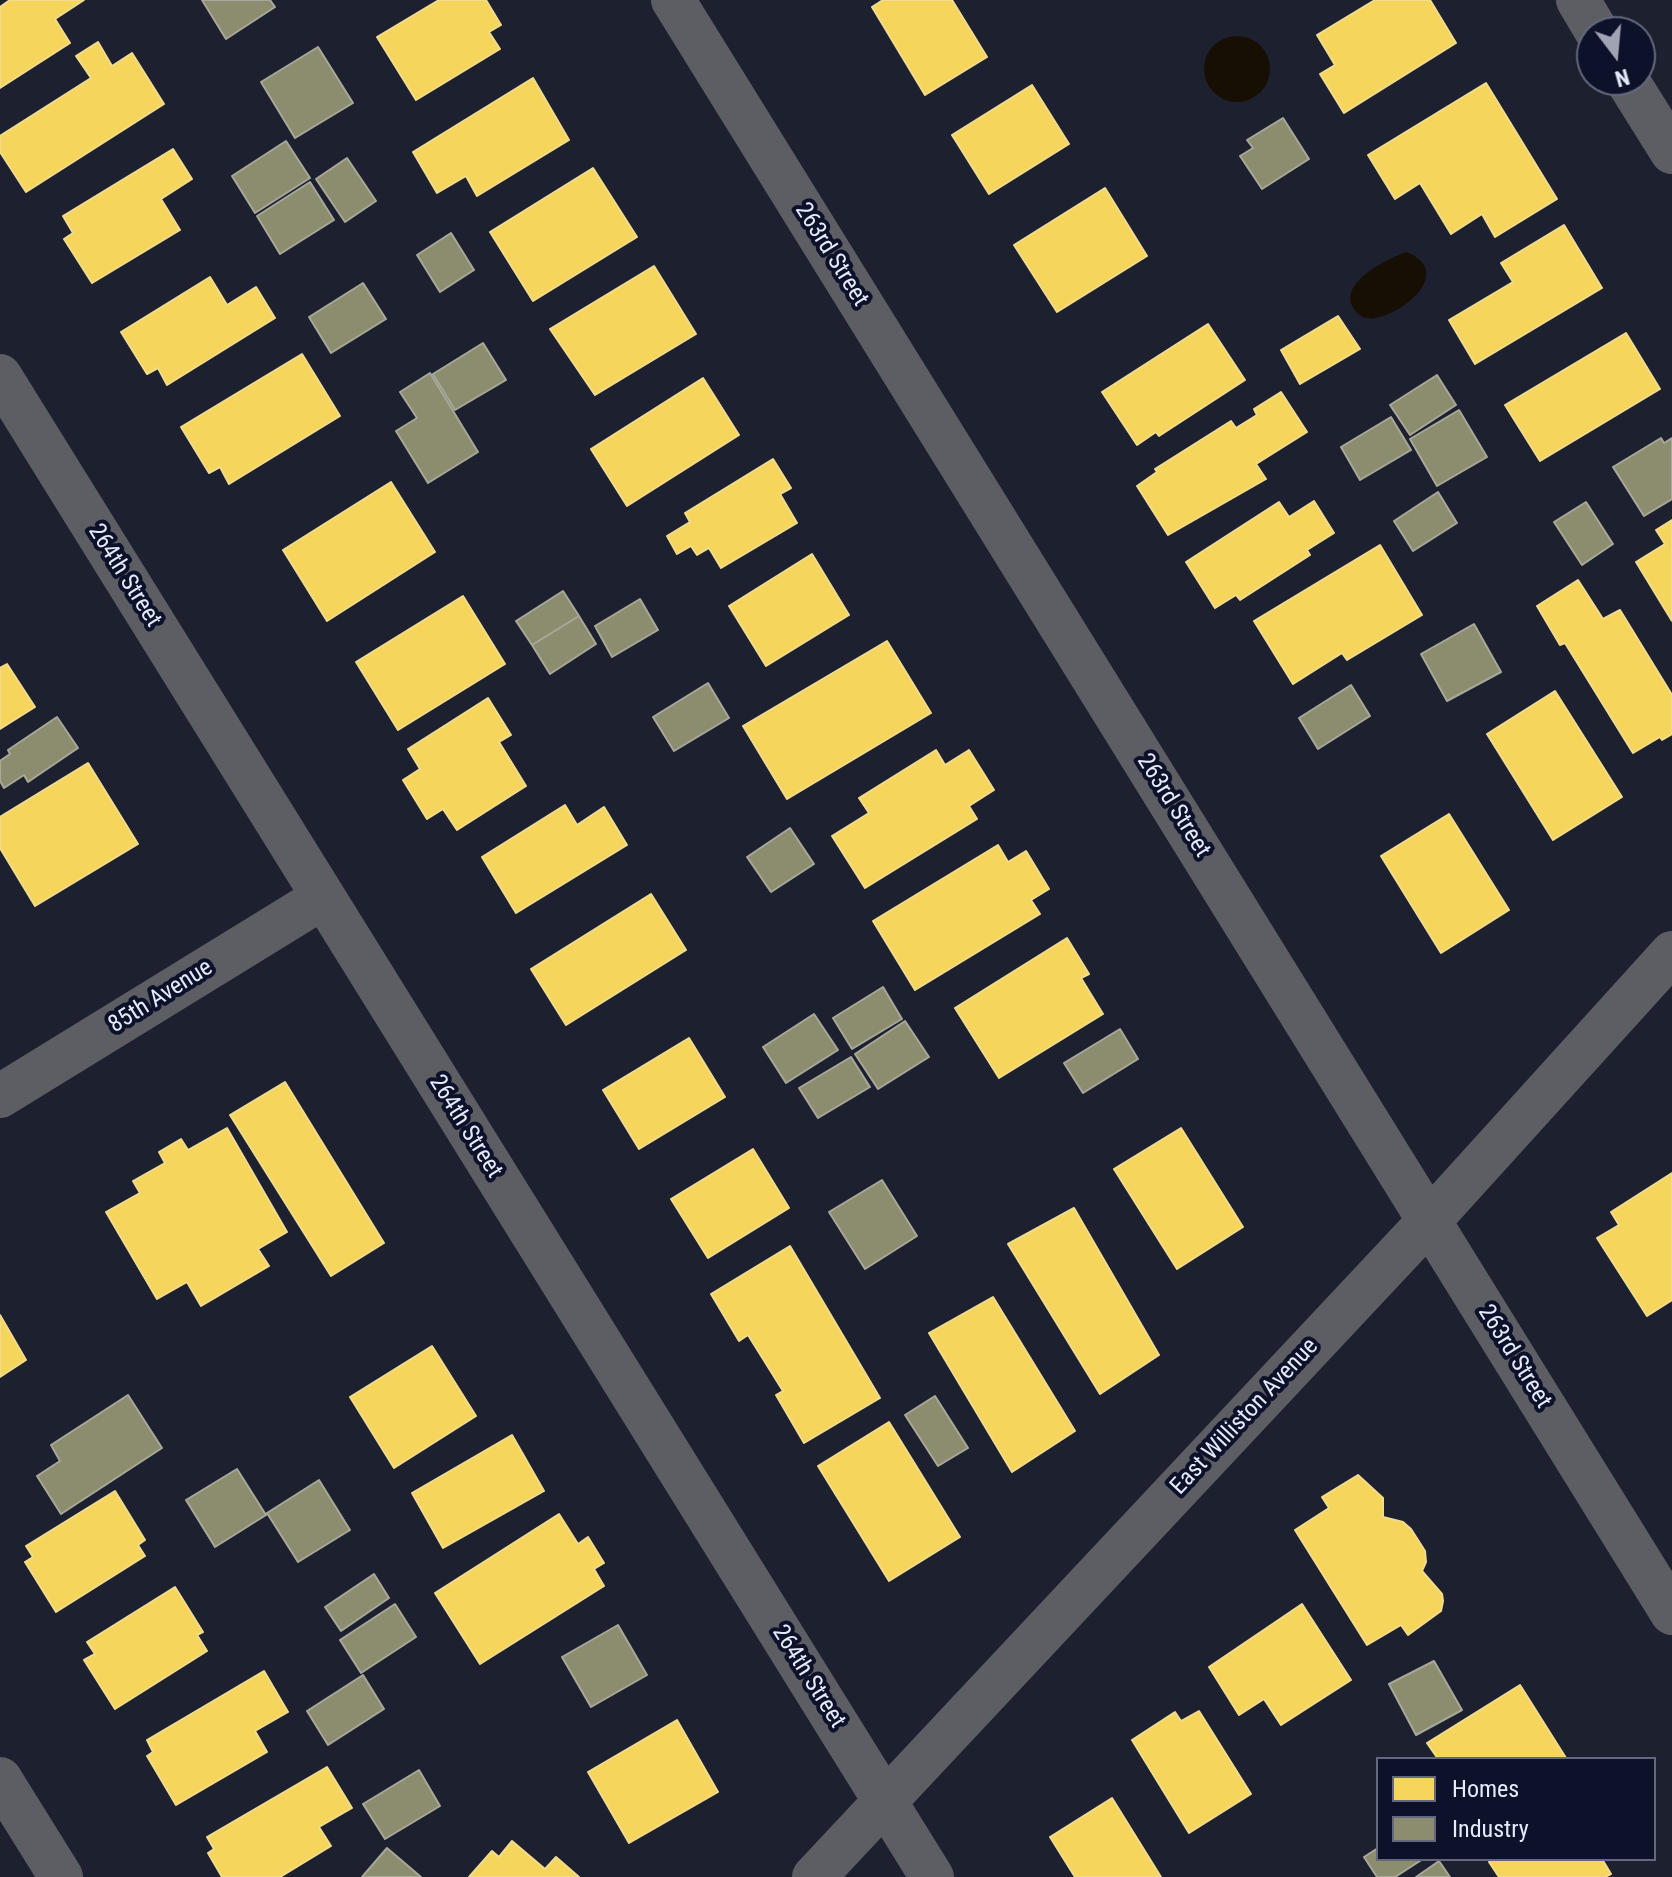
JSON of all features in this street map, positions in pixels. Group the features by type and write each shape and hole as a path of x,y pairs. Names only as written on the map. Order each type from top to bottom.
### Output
{"street":[{"name":"263rd Street","path":"673,0 1672,1613"},
{"path":"1637,96 1672,152"},
{"name":"264th Street","path":"0,376 932,1877"},
{"name":"85th Avenue","path":"0,1096 322,898"},
{"name":"East Williston Avenue","path":"814,1877 883,1799 1430,1220 1672,953"},
{"path":"0,1779 61,1877"}],"shaded area":[{"path":"1230,36 1244,36 1256,41 1265,50 1270,69 1268,82 1261,93 1244,102 1230,102 1218,97 1209,88 1204,76 1204,62 1209,50 1218,41"},
{"path":"1406,252 1420,260 1426,270 1420,291 1387,315 1366,318 1360,315 1351,299 1358,281 1377,266"}],"building: Homes":[{"path":"10,0 84,0 55,19 70,43 0,88 0,7"},
{"path":"439,0 486,0 501,25 489,32 500,49 416,100 377,37"},
{"path":"883,0 952,0 987,57 925,95 872,7"},
{"path":"1375,0 1430,0 1456,43 1344,113 1320,74 1335,65 1317,35"},
{"path":"98,42 112,66 132,53 164,104 26,192 0,152 0,136 91,78 76,56"},
{"path":"533,78 569,140 477,196 466,176 437,193 413,152"},
{"path":"1486,83 1557,199 1495,237 1482,214 1451,234 1420,183 1395,199 1368,155"},
{"path":"1032,85 1069,144 989,194 952,135"},
{"path":"173,149 192,179 161,199 180,230 92,283 64,239 73,233 63,216"},
{"path":"593,168 637,237 533,301 490,232"},
{"path":"1105,188 1147,256 1057,312 1014,245"},
{"path":"1564,225 1602,288 1475,364 1449,320 1513,282 1501,263"},
{"path":"654,266 696,334 595,395 550,329"},
{"path":"210,277 227,305 256,287 275,318 167,385 158,368 147,374 121,332"},
{"path":"1338,316 1360,349 1300,384 1281,350"},
{"path":"1208,324 1245,380 1159,436 1156,432 1137,445 1102,392"},
{"path":"1626,333 1660,389 1540,461 1505,405"},
{"path":"302,354 340,416 229,484 220,467 209,473 181,427"},
{"path":"703,378 739,435 627,506 591,449"},
{"path":"1281,392 1307,432 1256,464 1266,479 1168,535 1137,486 1157,472 1155,469 1231,421 1236,428 1257,415 1254,409"},
{"path":"773,459 791,488 780,494 797,523 721,568 709,548 697,555 691,546 677,554 667,536 690,522 685,513"},
{"path":"391,482 435,552 327,621 283,550"},
{"path":"1314,501 1334,533 1307,550 1310,555 1240,600 1236,595 1215,608 1186,562 1279,502 1289,517"},
{"path":"1672,520 1672,621 1636,562 1665,544 1656,530"},
{"path":"1380,545 1422,615 1347,660 1342,653 1293,684 1254,621"},
{"path":"812,554 849,615 766,666 729,606"},
{"path":"1578,580 1603,619 1620,610 1672,695 1672,734 1662,740 1660,737 1633,753 1565,643 1560,645 1537,606"},
{"path":"463,596 505,664 398,730 356,662"},
{"path":"887,641 931,713 787,799 743,726"},
{"path":"7,664 35,707 0,729 0,668"},
{"path":"1555,691 1622,797 1553,840 1487,734"},
{"path":"488,698 511,735 499,742 526,786 457,830 443,809 427,819 403,780 420,769 408,749"},
{"path":"936,750 945,765 969,750 994,790 969,806 977,819 865,888 832,836 869,813 859,798"},
{"path":"88,763 138,844 35,906 0,848 0,817"},
{"path":"565,805 577,825 604,807 627,845 516,913 482,857"},
{"path":"1449,814 1509,910 1441,953 1381,856"},
{"path":"998,845 1008,862 1026,851 1049,889 1031,900 1040,914 915,990 873,921"},
{"path":"651,894 686,950 566,1025 531,969"},
{"path":"1067,938 1089,974 1081,978 1103,1014 999,1078 955,1008"},
{"path":"689,1038 725,1097 639,1149 603,1090"},
{"path":"285,1082 384,1243 331,1276 230,1115"},
{"path":"227,1128 287,1232 258,1249 269,1266 201,1306 187,1282 157,1299 106,1212 140,1193 133,1181 165,1163 159,1152 181,1139 188,1150"},
{"path":"1181,1128 1243,1227 1177,1269 1114,1169"},
{"path":"753,1149 789,1208 708,1258 671,1199"},
{"path":"1672,1173 1672,1300 1647,1316 1597,1238 1619,1225 1611,1212"},
{"path":"1074,1208 1159,1355 1100,1394 1008,1244"},
{"path":"790,1246 880,1398 804,1443 776,1395 783,1391 748,1335 739,1341 711,1294"},
{"path":"993,1297 1075,1431 1012,1472 929,1333"},
{"path":"0,1315 26,1360 0,1377"},
{"path":"432,1346 476,1416 394,1468 350,1397"},
{"path":"889,1422 960,1537 889,1581 818,1466"},
{"path":"512,1435 544,1491 443,1548 412,1493"},
{"path":"1358,1475 1383,1498 1383,1517 1403,1522 1411,1529 1425,1551 1426,1562 1422,1571 1442,1594 1443,1601 1441,1611 1408,1635 1401,1625 1367,1645 1295,1530 1329,1508 1322,1497"},
{"path":"115,1491 145,1540 138,1545 145,1556 56,1612 25,1562 33,1557 26,1546"},
{"path":"559,1514 578,1544 588,1537 604,1563 594,1569 604,1586 480,1664 435,1593"},
{"path":"175,1587 203,1632 197,1635 207,1651 115,1709 84,1660 95,1654 87,1642"},
{"path":"1302,1604 1351,1680 1281,1725 1264,1699 1239,1715 1209,1667"},
{"path":"264,1671 288,1712 255,1731 267,1752 176,1805 147,1756 153,1752 147,1740"},
{"path":"1520,1685 1565,1757 1437,1757 1427,1743"},
{"path":"1199,1711 1251,1794 1189,1833 1132,1740 1175,1712 1181,1721"},
{"path":"677,1720 718,1792 629,1843 588,1772"},
{"path":"327,1767 352,1808 319,1827 331,1846 280,1877 222,1877 208,1853 214,1849 207,1837"},
{"path":"1112,1798 1161,1877 1075,1877 1050,1837"},
{"path":"512,1841 545,1869 556,1857 579,1877 469,1877 492,1851 499,1857"},
{"path":"1603,1861 1611,1874 1605,1877 1499,1877 1489,1862"}],"building: Industry":[{"path":"202,0 270,0 275,7 226,39"},
{"path":"318,47 353,103 295,138 261,82"},
{"path":"1283,118 1309,159 1262,189 1240,156 1253,148 1247,140"},
{"path":"286,141 310,178 255,213 232,176"},
{"path":"347,158 376,201 345,222 316,179"},
{"path":"310,182 334,220 280,254 257,216"},
{"path":"451,233 474,270 440,292 417,255"},
{"path":"363,283 386,319 331,353 309,317"},
{"path":"483,343 506,380 455,410 433,374"},
{"path":"430,373 478,452 428,483 396,431 417,418 400,392"},
{"path":"1437,375 1456,405 1410,435 1390,405"},
{"path":"1459,410 1487,457 1437,486 1410,439"},
{"path":"1391,417 1411,450 1360,480 1341,447"},
{"path":"1661,438 1664,443 1672,438 1672,499 1644,516 1613,467"},
{"path":"1438,492 1457,523 1413,551 1394,521"},
{"path":"1586,502 1613,544 1582,565 1554,522"},
{"path":"563,591 579,616 532,645 516,621"},
{"path":"640,599 658,630 612,657 595,626"},
{"path":"579,616 596,644 550,674 532,645"},
{"path":"1474,624 1501,672 1447,701 1421,654"},
{"path":"708,683 729,718 674,751 653,717"},
{"path":"1351,685 1370,716 1318,749 1299,718"},
{"path":"57,717 78,748 28,782 24,775 4,788 0,781 0,761 10,754 8,750"},
{"path":"790,828 814,864 771,892 747,857"},
{"path":"883,987 902,1019 852,1049 833,1018"},
{"path":"814,1014 838,1050 786,1083 763,1047"},
{"path":"905,1021 929,1057 878,1089 855,1054"},
{"path":"1120,1029 1138,1059 1083,1093 1064,1063"},
{"path":"851,1057 870,1087 818,1118 799,1088"},
{"path":"882,1180 917,1236 865,1269 829,1212"},
{"path":"128,1395 162,1448 61,1514 37,1476 60,1461 51,1445"},
{"path":"935,1396 968,1448 938,1466 905,1415"},
{"path":"237,1469 266,1515 215,1547 186,1500"},
{"path":"319,1480 350,1530 298,1562 267,1513"},
{"path":"374,1574 389,1598 341,1631 325,1607"},
{"path":"395,1604 416,1637 361,1673 340,1640"},
{"path":"618,1625 647,1675 591,1707 562,1657"},
{"path":"1434,1661 1462,1710 1416,1735 1389,1684"},
{"path":"363,1675 384,1709 328,1745 307,1711"},
{"path":"419,1770 440,1806 385,1839 363,1804"},
{"path":"387,1848 421,1877 362,1877"},
{"path":"1376,1849 1376,1861 1420,1861 1395,1877 1377,1877 1364,1857"},
{"path":"1439,1861 1450,1877 1416,1877"}]}
